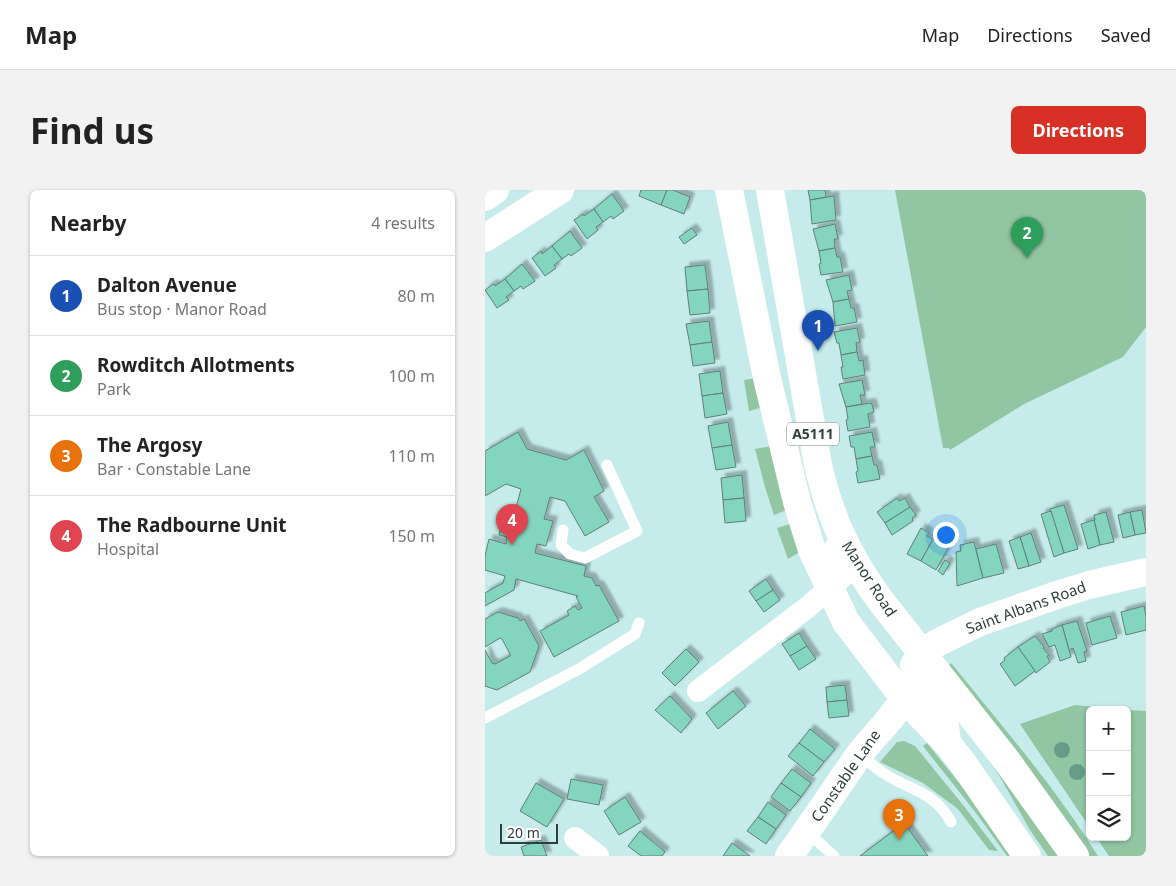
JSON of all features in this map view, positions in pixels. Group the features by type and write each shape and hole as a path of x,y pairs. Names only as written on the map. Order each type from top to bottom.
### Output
{"main road":[{"path":"485,197 495,190"},
{"path":"485,238 560,190"},
{"name":"Manor Road","path":"770,190 824,492 839,532 861,573 921,653 1007,761 1075,856"},
{"name":"A5111","path":"728,197 797,502 812,550 846,622 904,698 947,743 962,762 1027,856"},
{"name":"Saint Albans Road","path":"921,653 959,632 1001,614 1089,585 1146,572"},
{"path":"921,653 914,665 943,708 947,743"},
{"name":"Constable Lane","path":"789,856 860,754 899,708 904,698"}],"street":[{"path":"698,692 830,589 847,573 826,522 824,492"},
{"path":"575,838 597,856"}],"lane":[{"path":"563,530 561,545 570,554 585,558 637,531 607,465"},
{"path":"485,718 579,669 635,634 639,623"},
{"path":"860,754 883,774 922,792 946,812 951,822"},
{"path":"807,832 834,856"}],"green space":[{"path":"895,190 1146,190 1146,327 1123,357 1024,404 950,450 949,448 943,448"},
{"path":"756,378 764,407 749,411 744,380"},
{"path":"771,446 789,509 774,515 755,449"},
{"path":"794,523 800,552 788,559 777,528"},
{"path":"951,663 1009,734 1046,781 1098,856 1089,856 947,667"},
{"path":"1075,705 1086,706 1086,822 1020,724"},
{"path":"1131,710 1146,711 1146,856 1109,856 1099,841 1131,841"},
{"path":"967,726 1065,856 1048,856 1030,830 1000,777"},
{"path":"904,741 915,746 998,851 989,850 958,809 923,783 880,762 897,742"},
{"path":"927,743 989,820 1015,856 1007,856 923,746"}],"building":[{"path":"641,190 667,190 661,205 639,196"},
{"path":"667,190 673,190 690,197 684,214 661,205"},
{"path":"808,190 825,190 826,197 810,200"},
{"path":"612,194 624,211 613,219 611,216 603,222 594,209"},
{"path":"834,196 836,220 812,224 810,200"},
{"path":"594,209 603,222 596,227 598,230 587,239 574,220"},
{"path":"835,224 838,239 834,239 835,248 819,251 813,229"},
{"path":"692,228 697,235 684,244 679,237"},
{"path":"570,231 582,248 571,256 569,254 562,259 552,246"},
{"path":"552,246 562,259 554,265 556,268 545,276 532,258 541,251 542,254"},
{"path":"835,248 837,257 840,257 843,272 821,275 819,251"},
{"path":"522,264 535,281 523,289 521,286 514,291 505,279"},
{"path":"705,265 708,289 687,291 685,267"},
{"path":"849,275 852,290 847,291 849,299 833,302 826,280"},
{"path":"505,279 514,291 506,297 509,300 497,308 485,290"},
{"path":"708,289 710,313 690,315 687,291"},
{"path":"849,299 851,308 854,308 857,322 835,326 833,302"},
{"path":"709,321 712,342 690,345 686,324"},
{"path":"857,328 860,342 856,343 857,352 841,355 839,343 837,343 834,332"},
{"path":"712,342 715,363 693,366 690,345"},
{"path":"857,352 859,361 863,360 865,375 843,379 841,355"},
{"path":"720,371 723,393 702,396 699,374"},
{"path":"862,380 865,395 860,395 862,404 846,407 839,384"},
{"path":"723,393 727,414 705,418 702,396"},
{"path":"870,403 874,412 868,414 870,427 848,431 846,407"},
{"path":"728,422 732,445 712,448 708,426"},
{"path":"518,432 527,449 566,460 584,450 604,491 594,497 609,522 585,536 565,501 550,497 544,519 553,521 546,546 537,544 535,553 586,566 584,576 592,578 596,586 599,585 619,621 554,657 540,631 569,615 567,611 575,606 578,610 582,608 576,597 578,596 516,579 514,590 485,606 485,593 503,583 505,576 485,570 485,556 489,539 506,544 507,537 499,535 502,523 511,526 521,489 506,484 485,496 485,451"},
{"path":"872,432 875,447 870,447 872,456 856,459 854,447 851,447 849,436"},
{"path":"732,445 736,467 716,470 712,448"},
{"path":"872,456 874,465 877,465 880,479 858,483 856,459"},
{"path":"742,475 744,498 723,500 721,478"},
{"path":"744,498 746,521 725,523 723,500"},
{"path":"897,498 899,501 905,498 910,507 885,523 877,512"},
{"path":"1064,505 1078,549 1064,553 1050,509"},
{"path":"910,507 916,515 912,518 913,521 892,535 885,523"},
{"path":"1142,510 1146,533 1135,535 1130,512"},
{"path":"1051,511 1064,553 1054,557 1041,514"},
{"path":"1106,512 1114,542 1100,545 1094,515"},
{"path":"1130,512 1135,535 1123,538 1118,515"},
{"path":"1094,520 1100,545 1088,549 1081,524"},
{"path":"921,528 929,533 927,536 933,539 921,561 907,554"},
{"path":"1031,533 1041,562 1029,566 1020,537"},
{"path":"1020,537 1029,566 1018,569 1009,541"},
{"path":"933,539 942,544 944,541 950,545 936,570 921,561"},
{"path":"974,542 983,578 957,586 956,552 961,551 960,545"},
{"path":"996,544 1004,573 983,578 976,549"},
{"path":"945,560 950,563 943,575 938,571"},
{"path":"766,579 773,590 756,601 749,591"},
{"path":"773,590 780,600 764,612 756,601"},
{"path":"1144,606 1146,630 1126,635 1121,612"},
{"path":"498,612 518,618 520,621 524,619 539,646 530,672 497,690 485,686 485,650 492,663 495,664 510,656 510,654 500,638 485,647 485,619"},
{"path":"1110,616 1117,638 1092,645 1086,623"},
{"path":"1077,621 1087,651 1084,652 1086,661 1078,663 1073,648 1069,650 1062,625"},
{"path":"1062,625 1071,657 1060,661 1055,645 1049,647 1042,634"},
{"path":"799,633 807,646 790,656 782,644"},
{"path":"1035,636 1049,655 1047,656 1050,662 1036,673 1018,647"},
{"path":"807,646 816,659 799,670 790,656"},
{"path":"1018,647 1035,671 1015,686 1000,664 1005,660 1004,658"},
{"path":"686,649 699,662 675,686 662,673"},
{"path":"845,685 847,700 827,702 826,687"},
{"path":"733,691 746,706 718,729 706,713"},
{"path":"670,696 692,719 681,733 655,710"},
{"path":"847,700 849,716 829,718 827,702"},
{"path":"810,729 835,749 824,762 799,743"},
{"path":"799,743 824,762 813,776 788,756"},
{"path":"792,769 811,783 801,797 781,783"},
{"path":"571,779 603,785 599,805 567,799"},
{"path":"536,783 564,799 547,827 520,811"},
{"path":"781,783 801,797 790,811 771,797"},
{"path":"625,797 641,822 619,835 604,811"},
{"path":"768,802 786,815 776,829 758,817"},
{"path":"758,817 776,829 766,844 747,831"},
{"path":"904,823 928,856 860,856"},
{"path":"640,831 665,852 662,856 641,856 628,846"},
{"path":"541,840 547,856 524,856 521,847"},
{"path":"732,843 750,856 723,856"}],"place":[{"name":"Rowditch Allotments","path":"1027,258"},
{"name":"Dalton Avenue","path":"818,351"},
{"name":"The Radbourne Unit","path":"512,545"},
{"name":"The Argosy","path":"899,840"}]}
